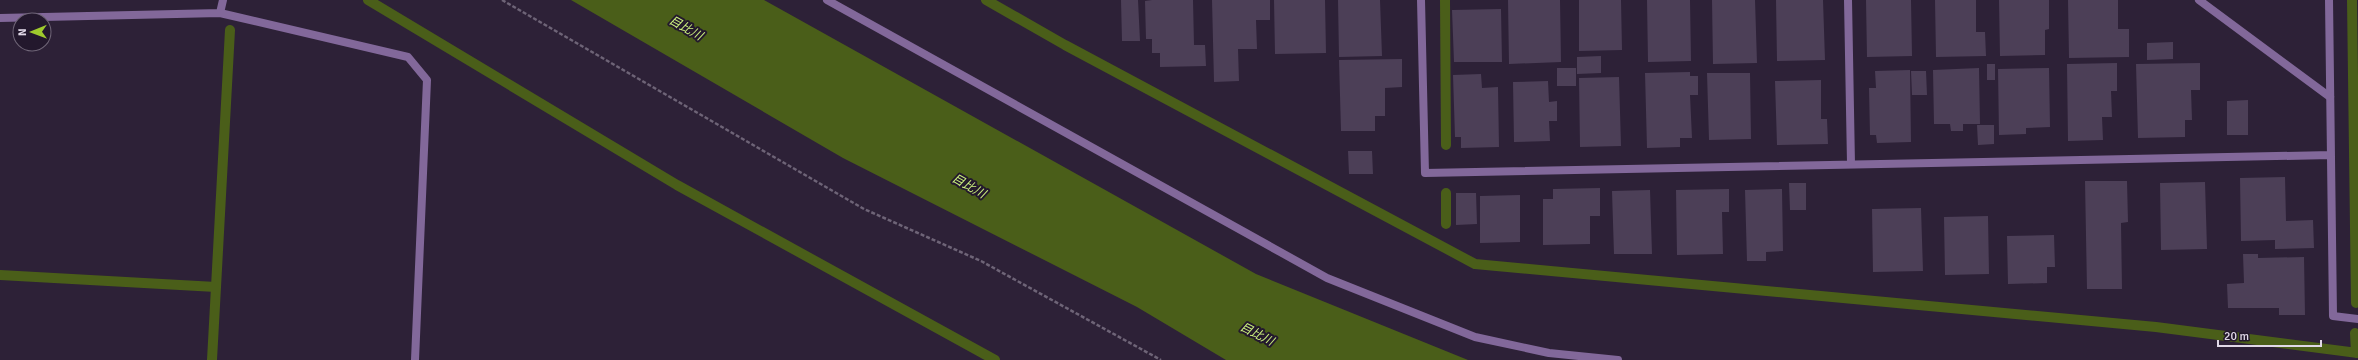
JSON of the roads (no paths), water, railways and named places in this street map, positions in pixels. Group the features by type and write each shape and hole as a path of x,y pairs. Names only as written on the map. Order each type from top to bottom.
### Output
{"street":[{"path":"220,13 222,0"},
{"path":"827,0 1327,278 1475,338 1549,353 1618,360"},
{"path":"1421,0 1425,173 2331,155"},
{"path":"1848,0 1851,164"},
{"path":"2199,0 2330,97"},
{"path":"2329,0 2333,316 2358,319"},
{"path":"0,18 220,13 408,57 427,80 415,360"}],"water":[{"name":"目比川","path":"571,0 764,0 1256,274 1468,360 1226,360 1137,307 843,158"}],"waterway":[{"path":"368,0 677,185 995,360"},
{"path":"986,0 1065,45 1475,264 2156,327 2358,353"},
{"path":"1445,0 1446,145"},
{"path":"2352,0 2356,303"},
{"path":"0,275 216,287 230,30"},
{"path":"1446,193 1446,224"},
{"path":"212,360 216,287"},
{"path":"2355,333 2356,353"}]}
